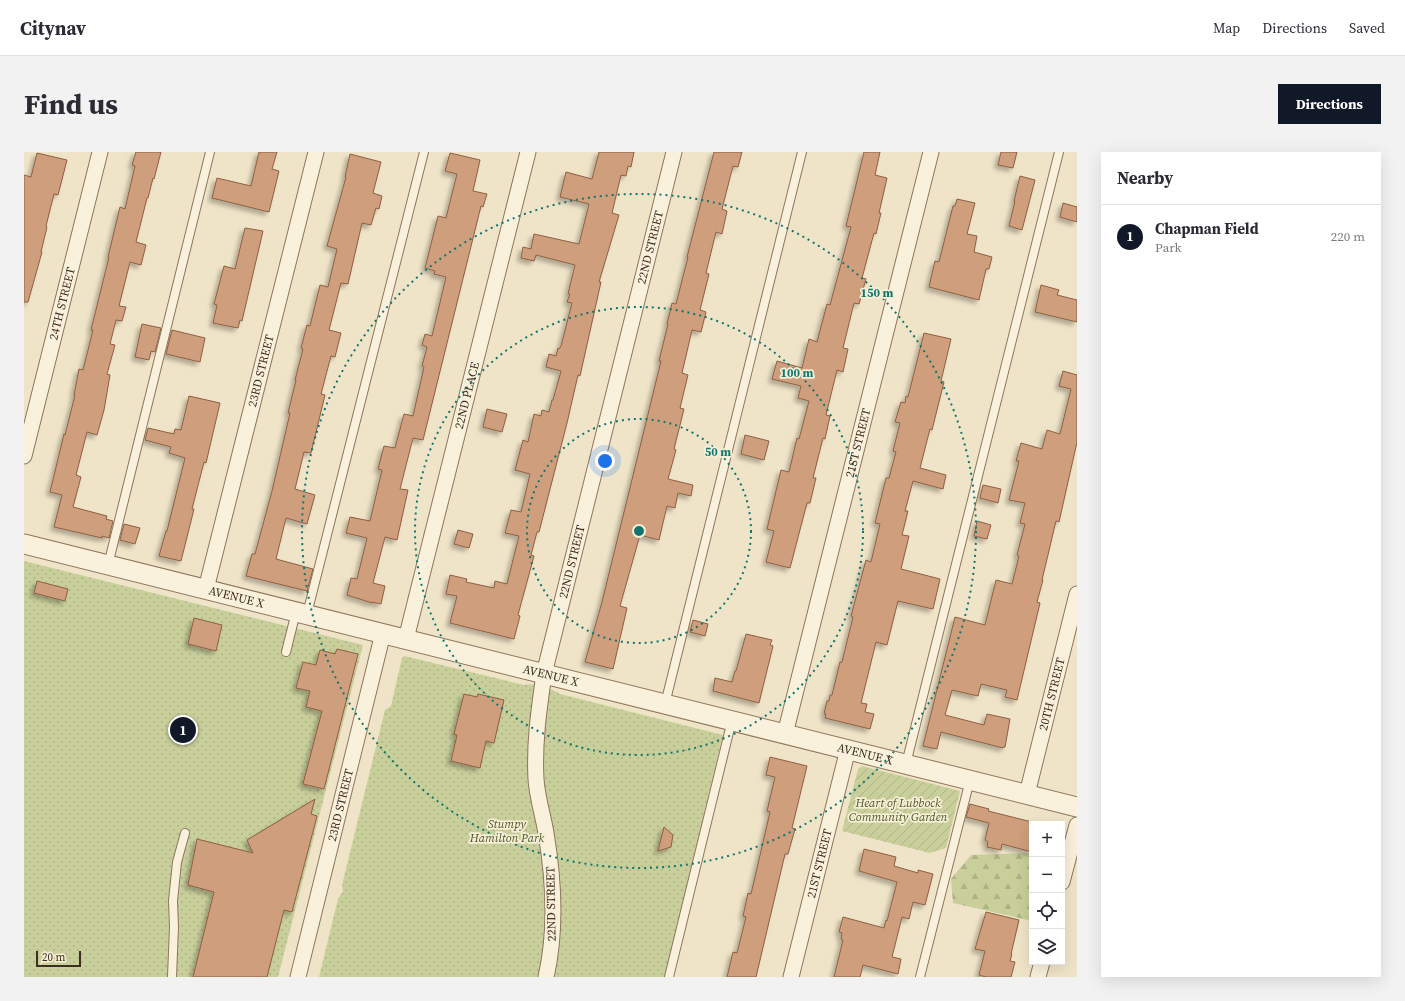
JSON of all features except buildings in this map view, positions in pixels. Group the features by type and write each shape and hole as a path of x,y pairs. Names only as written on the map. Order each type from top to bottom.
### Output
{"street":[{"name":"24TH STREET","path":"24,456 100,152"},
{"name":"23RD STREET","path":"206,589 316,152"},
{"name":"22ND PLACE","path":"406,639 528,152"},
{"name":"22ND STREET","path":"546,977 551,957 554,920 552,877 546,832 536,780 536,735 544,674 674,152"},
{"name":"21ST STREET","path":"785,734 931,152"},
{"name":"AVENUE X","path":"24,544 1077,807"},
{"name":"20TH STREET","path":"1027,794 1077,594"},
{"name":"23RD STREET","path":"298,977 383,633"},
{"name":"21ST STREET","path":"791,977 848,749"},
{"path":"1065,871 1077,825"},
{"path":"1038,977 1041,965"}],"lane":[{"path":"107,565 210,152"},
{"path":"286,652 301,613 424,152"},
{"path":"665,704 802,152"},
{"path":"906,764 1059,152"},
{"path":"669,977 732,720"},
{"path":"920,977 970,780"},
{"path":"172,977 174,927 173,901 177,862 185,833"}],"green space":[{"path":"24,561 363,645 278,977 24,977"},
{"name":"Stumpy Hamilton Park","path":"404,656 524,685 537,685 560,694 723,735 665,977 319,977 338,899 343,891 342,885 385,710 391,706 402,658"},
{"name":"Heart of Lubbock Community Garden","path":"862,766 960,791 946,848 930,853 842,831 858,769"},
{"path":"1029,853 1029,920 953,903 951,879 971,855"}],"place":[{"name":"Chapman Field","path":"183,730"}]}
